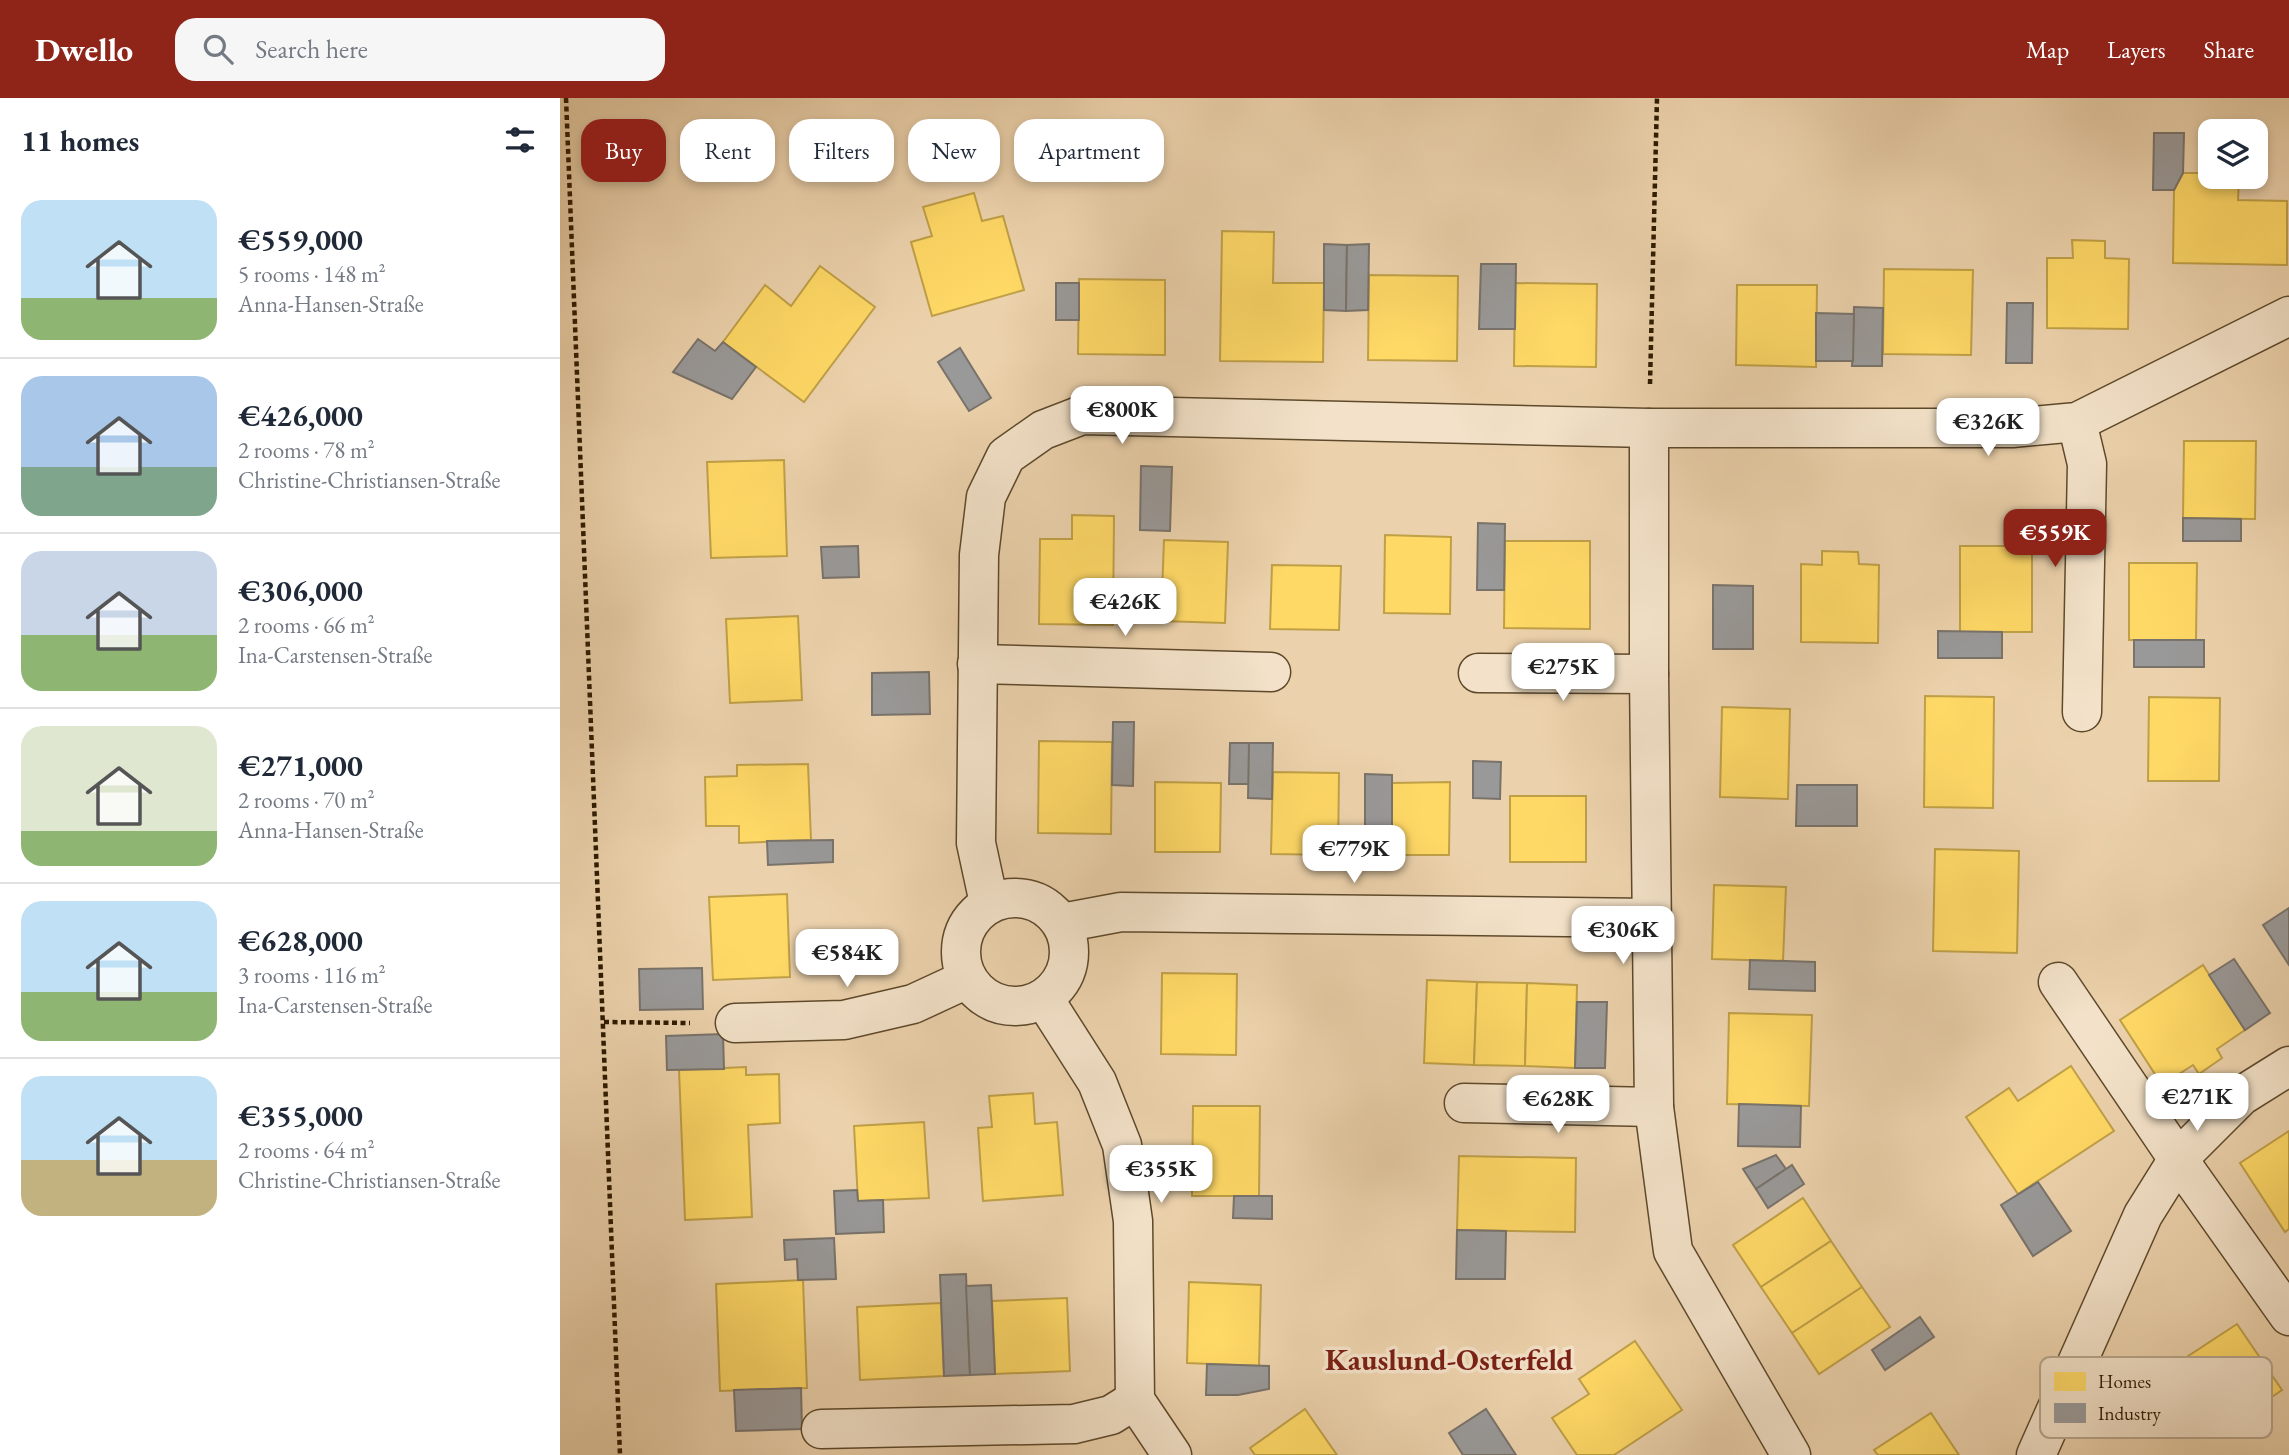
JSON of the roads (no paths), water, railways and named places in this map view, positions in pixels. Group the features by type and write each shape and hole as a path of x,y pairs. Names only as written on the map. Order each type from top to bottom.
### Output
{"street":[{"path":"989,903 976,843 979,555 986,497 1006,456 1043,430 1082,415 1649,428 2012,428 2077,422 2289,316"},
{"path":"2077,422 2087,464 2082,712"},
{"path":"1649,428 1654,1107 1673,1251 1791,1455"},
{"path":"977,664 1270,672"},
{"path":"1478,673 1649,674"},
{"path":"1023,897 1049,909 1062,923 1070,954 1062,982 1044,999 1018,1007 990,1001 967,979 959,953 966,925 989,903 1023,897"},
{"path":"1062,923 1121,912 1652,918"},
{"path":"735,1023 844,1020 913,1004 967,979"},
{"path":"2058,982 2289,1316"},
{"path":"1044,999 1097,1082 1122,1145 1133,1221 1135,1400 1172,1455"},
{"path":"2080,1357 2143,1215 2178,1159 2241,1096 2289,1066"},
{"path":"1464,1103 1654,1107"},
{"path":"821,1429 1074,1424 1111,1415 1135,1400"},
{"path":"2036,1455 2044,1438"}],"district":[{"name":"Kauslund-Osterfeld","path":"1449,1360"}]}
